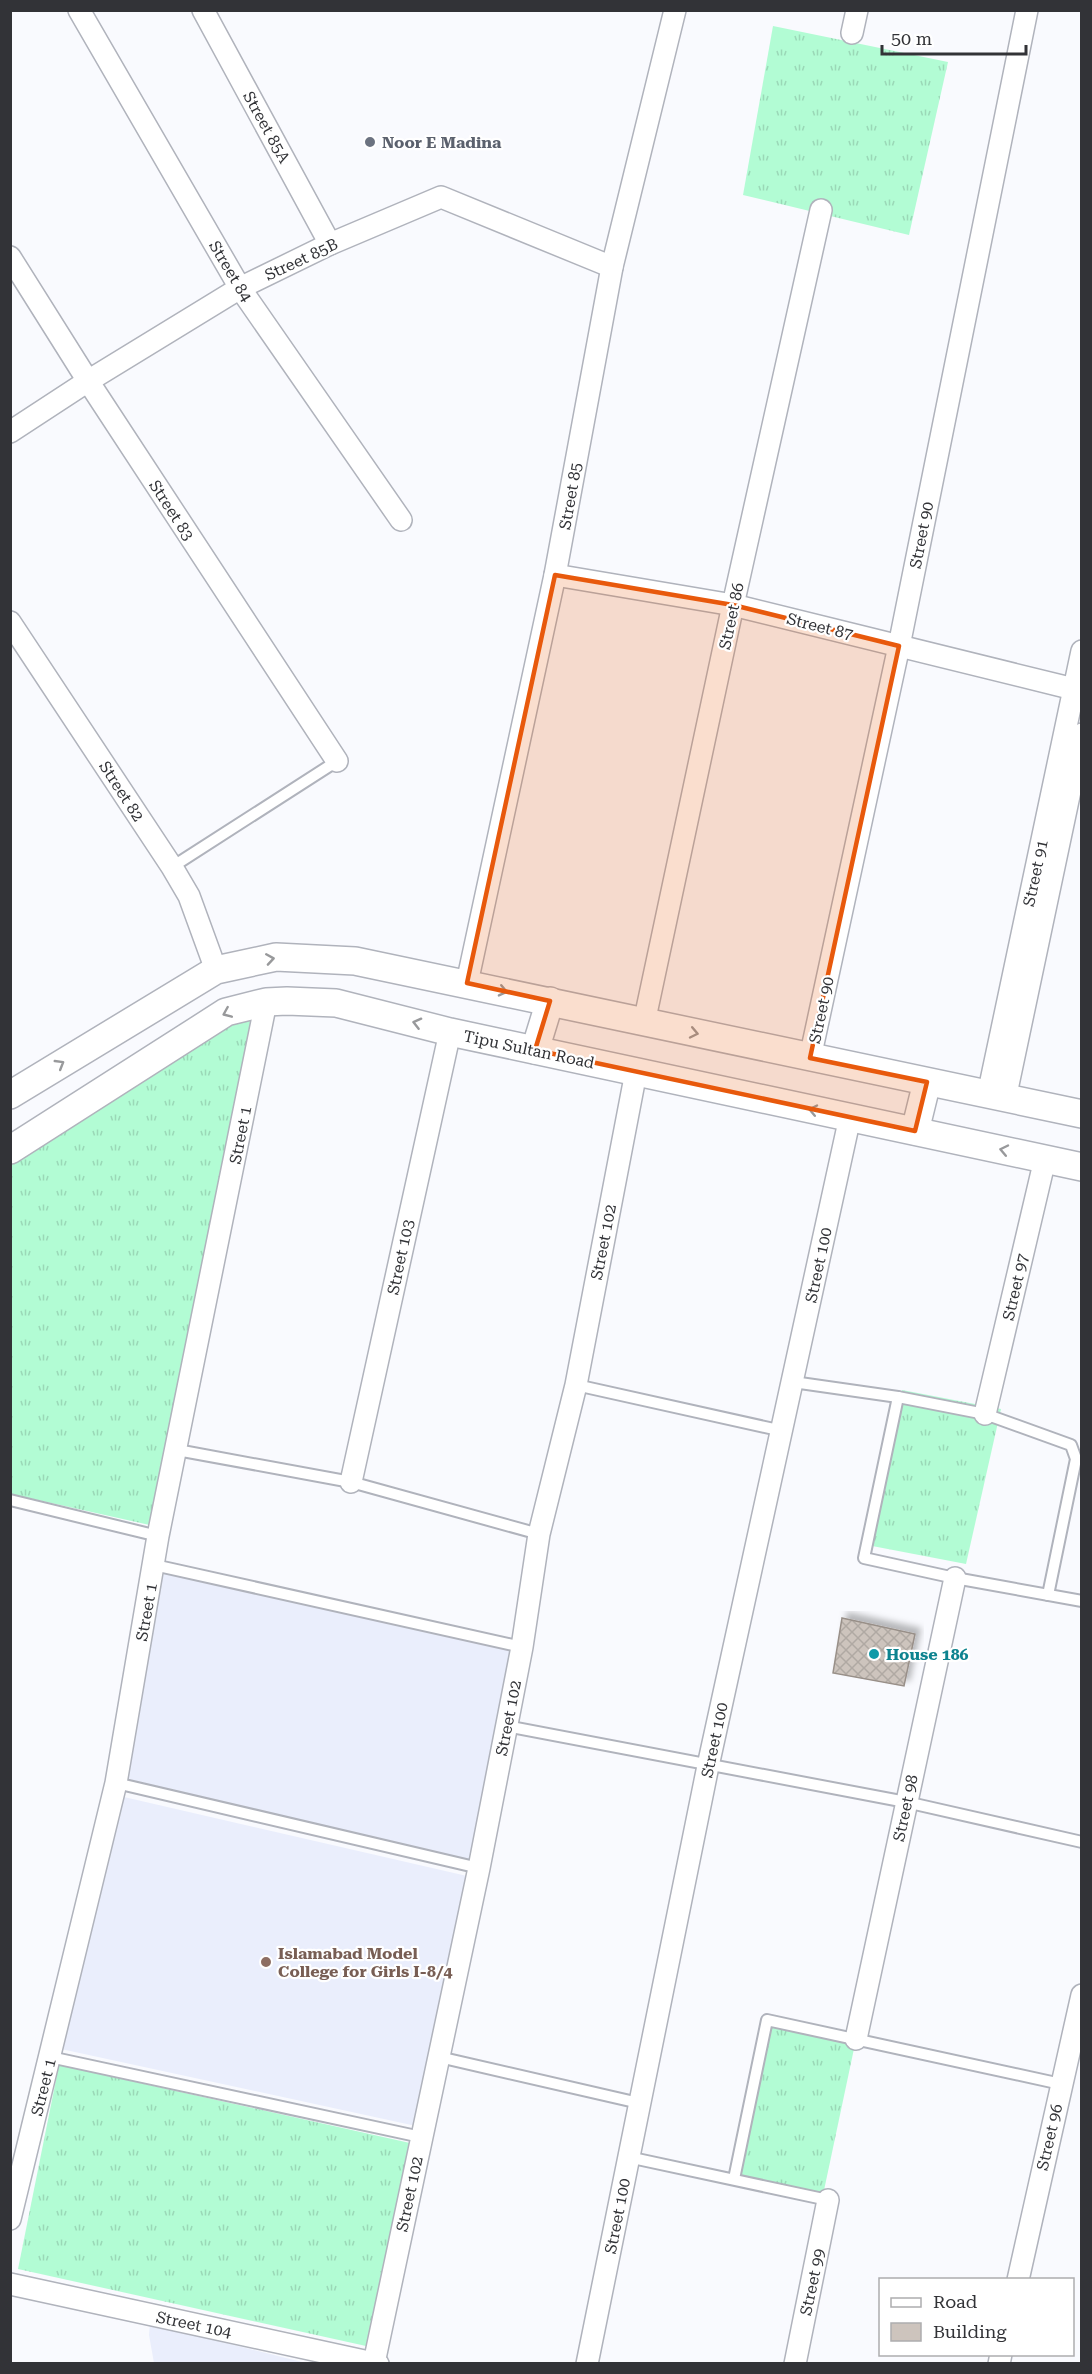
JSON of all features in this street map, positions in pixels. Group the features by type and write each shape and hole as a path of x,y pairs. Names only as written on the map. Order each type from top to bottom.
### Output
{"street":[{"name":"Street 84","path":"79,10 240,288 401,520"},
{"name":"Street 85A","path":"203,10 330,244"},
{"name":"Street 85","path":"467,983 555,575 612,267 675,10"},
{"path":"852,33 858,10"},
{"name":"Street 90","path":"810,1058 898,646 1027,10"},
{"name":"Street 85B","path":"10,432 88,381 240,288 330,244 441,197 612,267"},
{"name":"Street 86","path":"644,1023 821,210"},
{"name":"Street 83","path":"10,257 88,381 337,761"},
{"name":"Street 87","path":"555,575 734,604 1078,690"},
{"name":"Street 82","path":"10,622 172,867 189,896 216,970"},
{"name":"Street 91","path":"996,1097 1078,690 1082,651"},
{"path":"996,1097 1082,734"},
{"path":"15,1083 216,970 276,957 355,961 1082,1114"},
{"name":"Tipu Sultan Road","path":"10,1150 226,1012 266,1002 287,1001 336,1003 450,1032 1082,1167"},
{"path":"535,1050 550,1001"},
{"name":"Street 1","path":"10,2219 116,1783 158,1536 266,1002"},
{"name":"Street 103","path":"351,1482 450,1032"},
{"name":"Street 102","path":"376,2363 522,1647 539,1534 576,1385 636,1072"},
{"path":"915,1131 927,1082"},
{"name":"Street 100","path":"587,2364 708,1766 850,1118"},
{"name":"Street 97","path":"985,1414 1045,1159"},
{"name":"Street 98","path":"856,2039 955,1578"},
{"name":"Street 96","path":"1018,2278 1082,1995"},
{"name":"Street 99","path":"795,2364 828,2200"},
{"name":"Street 104","path":"10,2284 376,2363"}],"lane":[{"path":"172,867 337,761"},
{"path":"793,1382 985,1414 1071,1445 1076,1459 1048,1595"},
{"path":"576,1385 783,1431"},
{"path":"898,1398 864,1558 955,1578 1082,1601"},
{"path":"177,1450 351,1482 539,1534"},
{"path":"10,1500 158,1536"},
{"path":"154,1565 522,1647"},
{"path":"506,1726 906,1802 1082,1842"},
{"path":"116,1783 478,1868"},
{"path":"734,2179 767,2020 1061,2084"},
{"path":"50,2057 421,2138"},
{"path":"439,2057 639,2103"},
{"path":"628,2157 828,2200"}],"highlighted area":[{"path":"555,575 733,605 899,646 810,1058 927,1082 915,1131 535,1050 550,1001 467,983"}],"shaded area":[{"path":"164,1571 522,1642 475,1862 124,1778"},
{"name":"Islamabad Model College for Girls I-8/4","path":"124,1797 467,1876 416,2126 61,2049"},
{"path":"150,2324 306,2363 154,2363 149,2335"}],"green space":[{"path":"773,26 948,62 909,235 743,195"},
{"path":"258,1011 154,1526 11,1494 11,1164 226,1021"},
{"path":"902,1390 1001,1409 966,1564 867,1545"},
{"path":"769,2025 855,2044 823,2195 737,2176"},
{"path":"59,2065 410,2143 366,2346 18,2269"}],"building":[{"name":"House 186","path":"842,1618 915,1634 904,1686 833,1673"}],"place":[{"name":"Noor E Madina","path":"370,142"},
{"name":"House 186","path":"874,1654"},
{"name":"Islamabad Model College for Girls I-8/4","path":"266,1962"}]}
